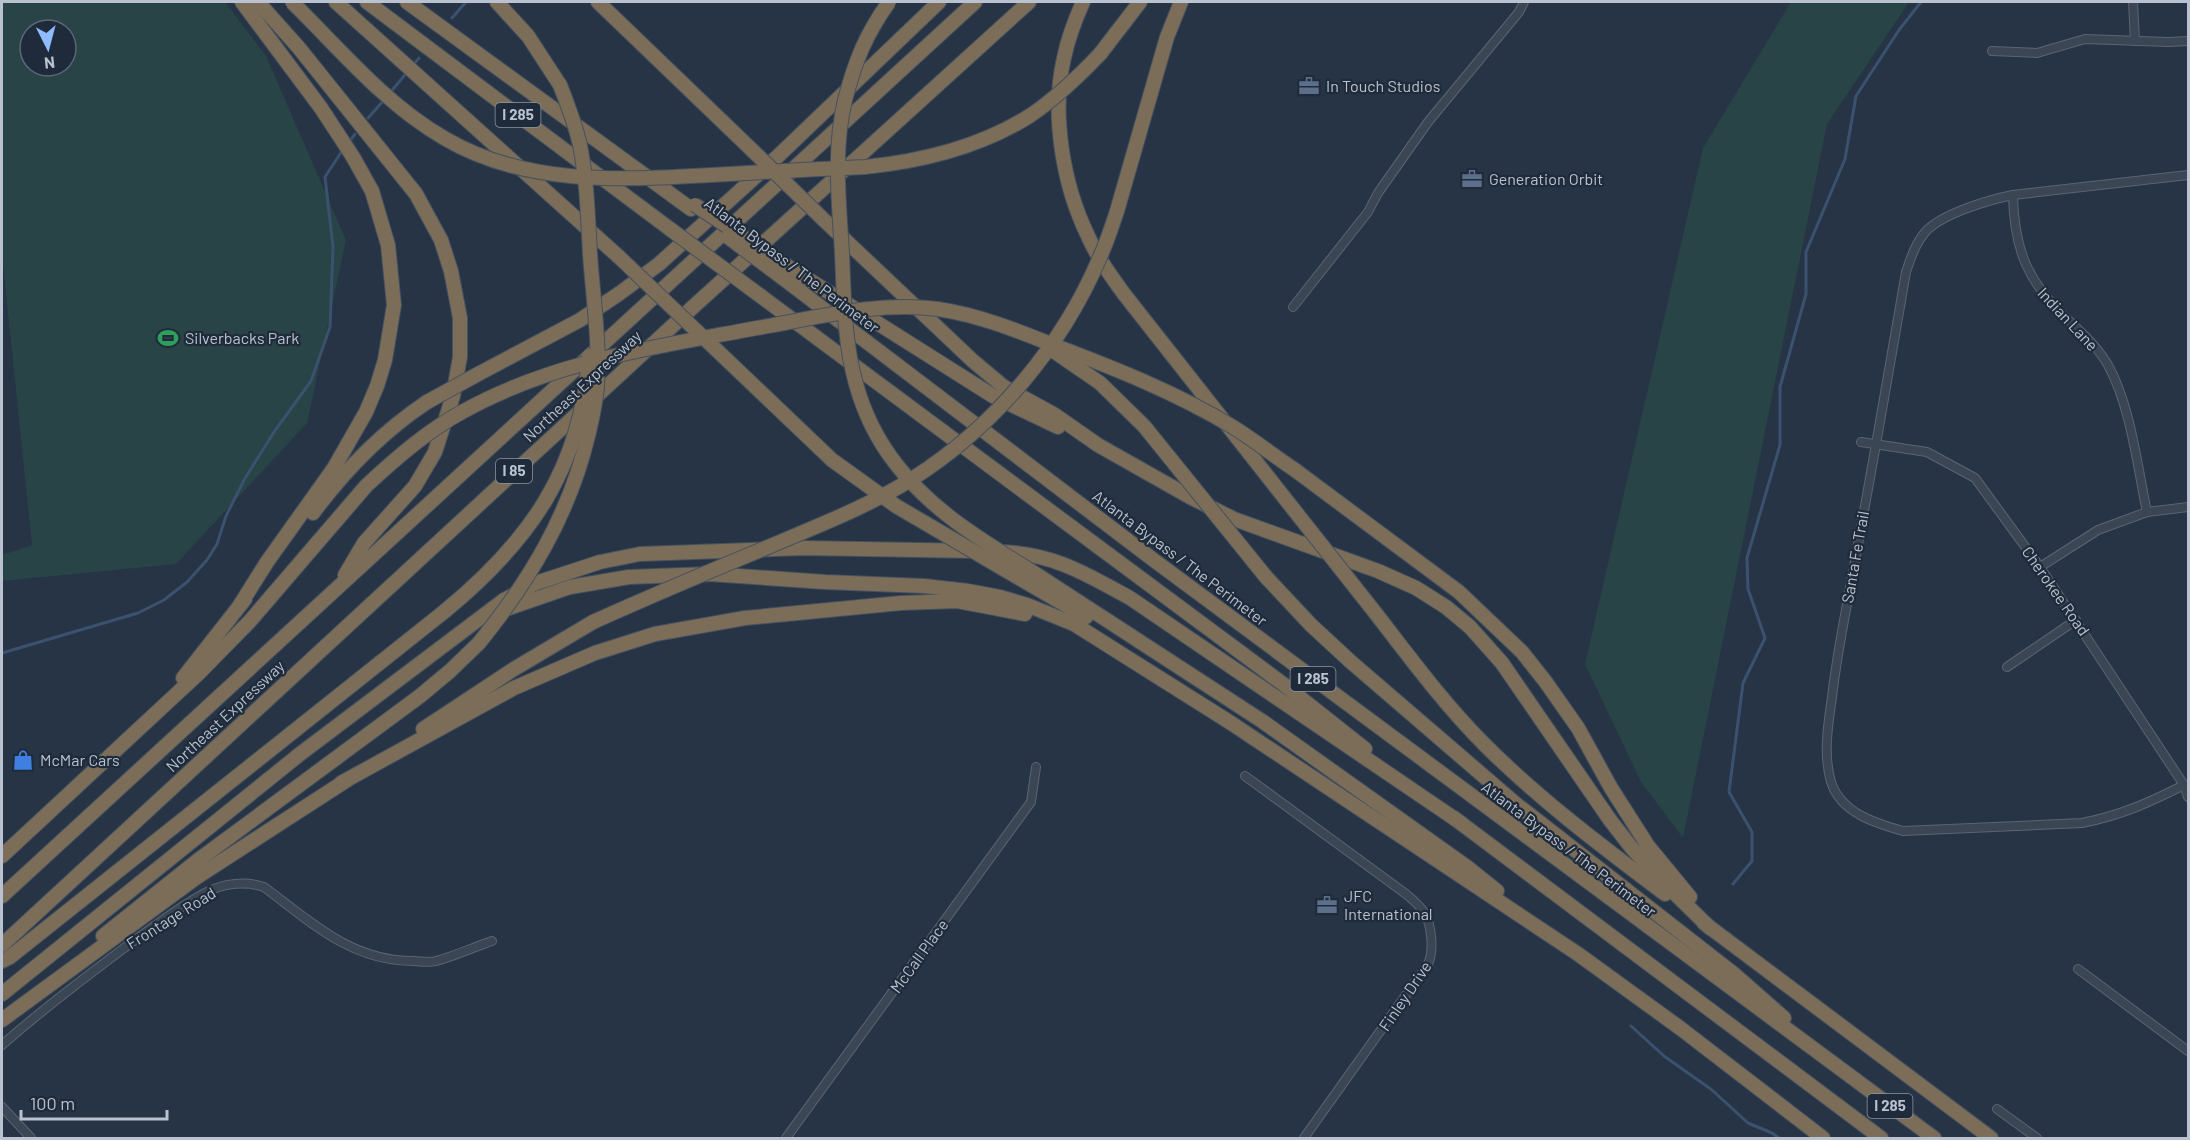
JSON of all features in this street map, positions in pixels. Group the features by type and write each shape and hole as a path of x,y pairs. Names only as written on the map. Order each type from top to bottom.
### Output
{"highway":[{"path":"240,605 267,562 334,468 366,412 385,360 394,305 388,246 372,191 321,108 242,2"},
{"path":"258,2 299,48 416,194 441,240 451,271 460,318 460,357 453,396 435,452 415,486 364,543 336,590"},
{"path":"292,2 384,93 416,120 445,139 492,160 535,172 641,179 866,167 936,156 984,140 1031,115 1072,82 1100,54 1140,2"},
{"path":"336,2 619,258 832,460 896,506 1037,581"},
{"name":"I 285","path":"367,2 1283,684 1461,824 1881,1138"},
{"name":"Atlanta Bypass / The Perimeter","path":"407,2 789,275 1164,568 1934,1138"},
{"path":"2,1020 197,861 420,696 450,671 479,644 539,560 579,472 597,387 597,348 584,170 572,114 550,68 528,36 508,12 496,2"},
{"path":"598,2 973,361 1004,387 1054,415 1098,445"},
{"path":"889,2 870,30 856,60 844,102 839,141 844,296 849,349 856,385 868,418 884,447 917,489 951,520 1037,581 1132,644 1180,670 1262,721 1467,867 1578,954 1680,1028 1823,1138"},
{"path":"138,729 274,566 349,468 378,440 427,402 580,320 659,264 776,158 939,2"},
{"name":"Northeast Expressway","path":"2,896 975,2"},
{"name":"Northeast Expressway","path":"2,945 684,315 1029,2"},
{"path":"1083,2 1073,25 1063,59 1060,80 1059,132 1074,204 1088,236 1105,267 1124,294 1442,698 1485,745 1548,804 1991,1138"},
{"path":"2,1020 197,877 514,669 593,622 835,519 881,497 913,479 964,441 1010,397 1049,349 1079,300 1100,257 1117,211 1167,37 1181,2"},
{"path":"2,961 10,957 471,590 518,542 543,507 559,479 573,440 588,371 590,252"},
{"path":"789,275 993,396 1098,445 1190,497 1234,519 1378,571 1416,588 1446,607 1470,627 1502,663 1631,847 1710,928"},
{"path":"2,856 199,673 250,621 366,486 424,437 460,413 524,382 600,358 841,313 896,307 935,309 963,314 1033,337 1112,367 1197,408 1245,435 1295,470 1459,592 1522,652 1578,729 1611,788 1648,846 1702,911 1753,960"},
{"path":"1033,337 1100,383 1144,426 1266,577 1311,625 1351,662 1516,804 1734,974 1846,1074"},
{"path":"2,994 291,762 504,600 536,583 600,562 640,554 803,548 1022,552 1047,557 1076,569 1130,598 1461,824"},
{"path":"476,622 515,604 570,587 629,577 710,574 968,591 1027,605 1065,620 1231,723 1578,954"},
{"path":"341,783 551,670 655,634 713,623 901,603 957,601 1018,611 1068,629 1121,654"},
{"path":"2,850 36,823"},
{"path":"1777,1103 1830,1138"},
{"path":"1975,1127 2001,1138"}],"street":[{"path":"1293,307 1368,212 1378,193 1428,122 1519,12 1524,2"},
{"path":"2133,2 2135,41"},
{"path":"1992,51 2037,53 2085,39 2168,42 2188,40"},
{"name":"Santa Fe Trail","path":"2184,785 2134,810 2082,823 1903,831 1878,824 1855,812 1840,800 1832,784 1827,763 1827,735 1836,663 1906,272 1916,246 1928,230 1985,200 2188,175"},
{"name":"Indian Lane","path":"2013,195 2013,214 2018,245 2035,284 2097,348 2109,367 2130,428 2147,512"},
{"name":"Cherokee Road","path":"1861,442 1927,452 1975,478 2076,620 2184,785 2188,797"},
{"path":"2040,567 2097,530 2147,512 2188,507"},
{"path":"2007,667 2076,620"},
{"name":"McCall Place","path":"786,1138 1031,802 1036,767"},
{"name":"Finley Drive","path":"1245,776 1406,894 1425,913 1431,937 1431,956 1428,964 1304,1138"},
{"name":"Frontage Road","path":"2,1045 87,975 165,918 208,891 225,885 253,883 264,887 335,940 357,951 380,958 405,962 434,962 492,941"},
{"path":"2078,969 2188,1051"},
{"path":"2,1107 31,1138"},
{"path":"1997,1109 2037,1138"}],"green space":[{"name":"Silverbacks Park","path":"2,2 225,2 266,56 346,240 307,423 176,564 2,581 2,555 32,545 2,254"},
{"path":"1791,2 1909,2 1827,124 1683,838 1641,782 1585,664 1703,148"}],"waterway":[{"path":"452,18 466,2"},
{"path":"1733,884 1752,861 1752,832 1729,792 1743,683 1765,638 1748,589 1747,558 1780,445 1780,387 1806,294 1806,252 1845,159 1856,96 1899,30 1921,2"},
{"path":"412,66 419,58"},
{"path":"389,94 408,71"},
{"path":"368,118 385,99"},
{"path":"349,142 355,134"},
{"path":"2,653 138,613 164,600 187,582 207,560 217,544 226,516 244,480 274,432 311,381 330,327 333,247 325,177 342,151"},
{"path":"1631,1026 1664,1056 1712,1090 1748,1123 1779,1138"}],"place":[{"name":"In Touch Studios","path":"1309,86"},
{"name":"Generation Orbit","path":"1472,179"},
{"name":"Silverbacks Park","path":"168,338"},
{"name":"McMar Cars","path":"23,760"},
{"name":"JFC International","path":"1327,905"}]}
